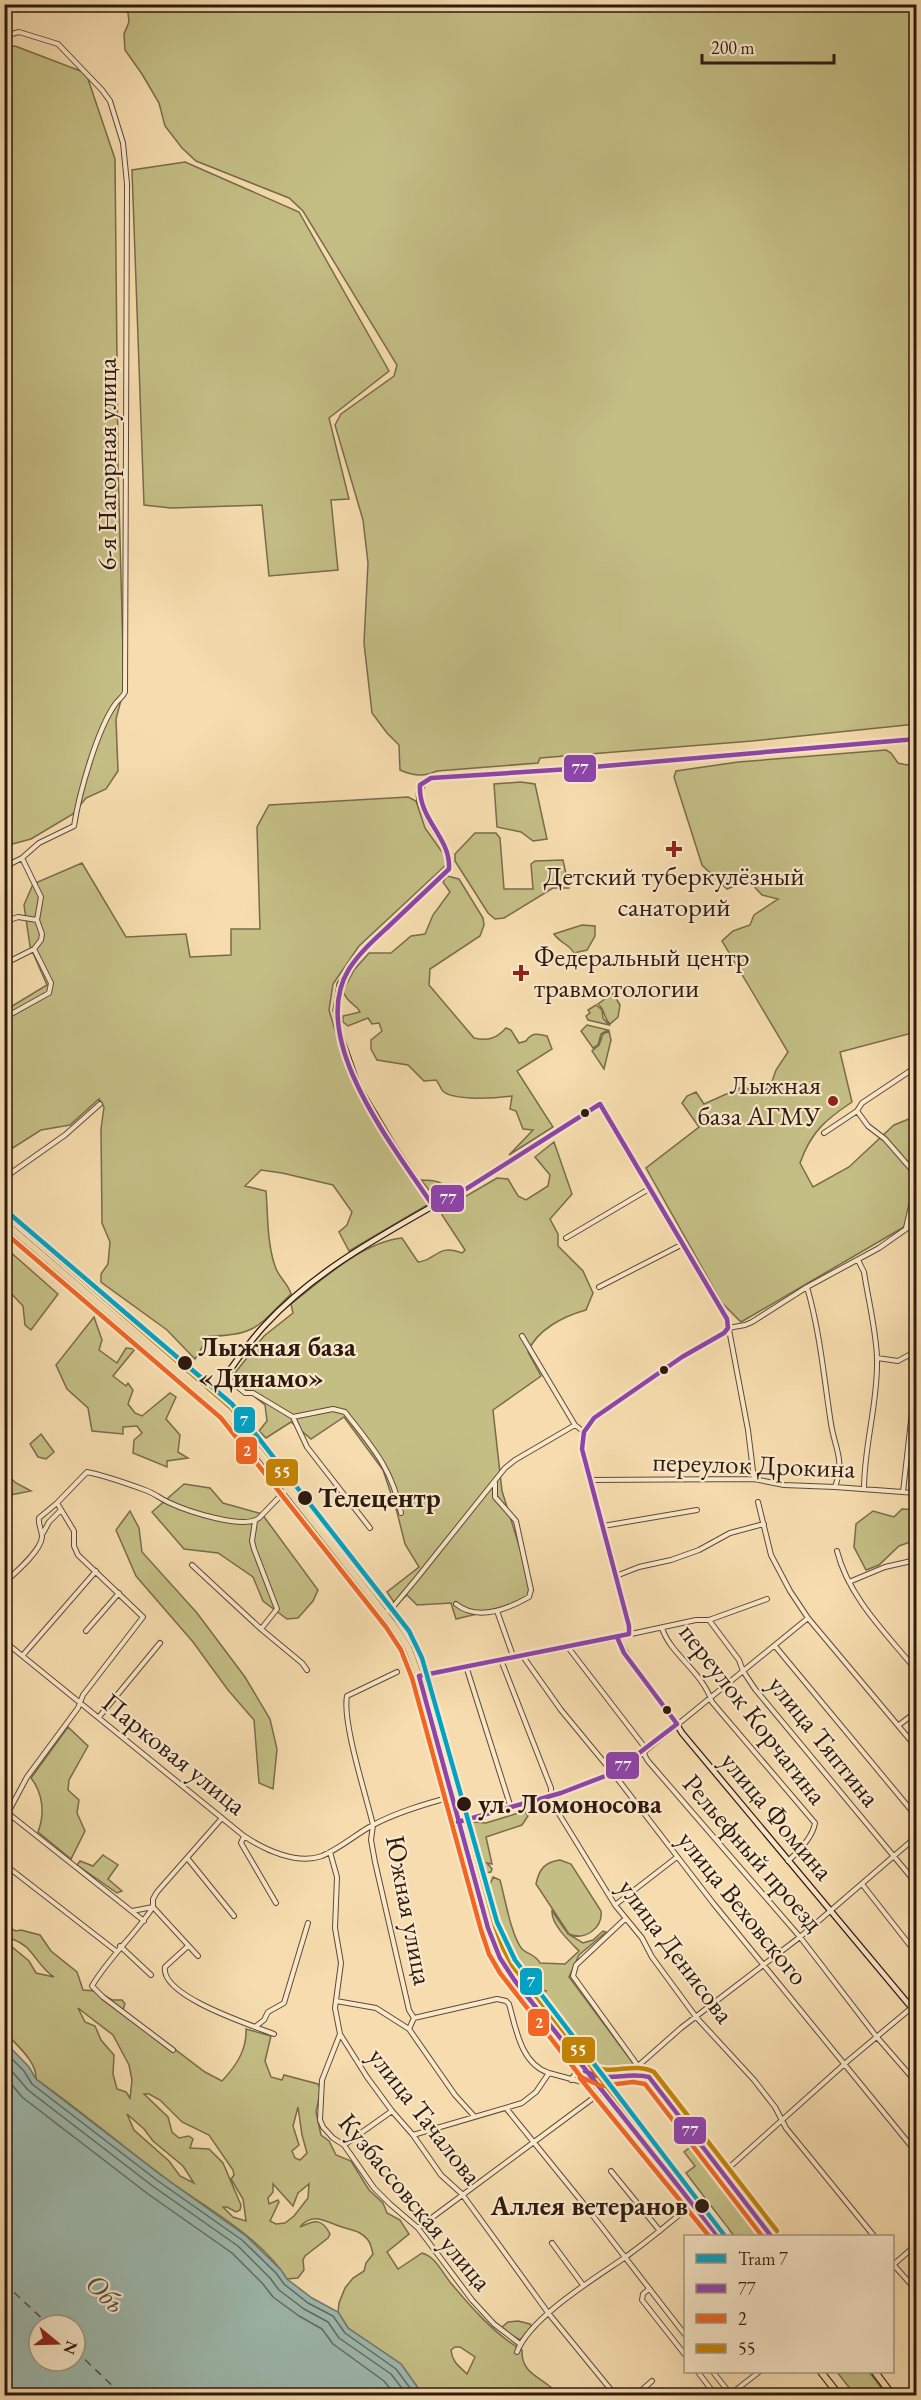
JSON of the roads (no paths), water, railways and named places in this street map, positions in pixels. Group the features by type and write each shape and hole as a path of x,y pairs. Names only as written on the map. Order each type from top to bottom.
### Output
{"highway":[{"path":"4,1222 209,1398 245,1435 385,1613 408,1647 419,1676 488,1928 500,1958 585,2072 717,2235"},
{"path":"585,2072 604,2080 642,2074 649,2077 770,2235"},
{"path":"822,2373 840,2396"},
{"path":"876,2373 893,2396"}],"street":[{"name":"6-я Нагорная улица","path":"4,36 19,32 62,46 107,96 123,143 127,167 125,692 99,739 74,826 39,843 21,858 4,867"},
{"path":"433,1206 362,1093 340,1035 336,1010 340,984 362,952 449,869 449,856 418,798 420,785 430,778 570,769 916,739"},
{"path":"4,964 34,949 39,945 42,934 37,920 41,897 21,858"},
{"path":"4,922 18,916 37,920"},
{"path":"4,1018 49,993 51,989 51,983 34,949"},
{"path":"824,1133 857,1111 862,1103 916,1067"},
{"path":"4,1178 65,1135 100,1104"},
{"path":"209,1398 264,1326 300,1291 351,1255 433,1206 466,1190 600,1104 648,1189 727,1319 748,1430 754,1479"},
{"path":"857,1111 868,1126 885,1139 912,1170 915,1189 905,1229"},
{"path":"566,1238 648,1189"},
{"path":"629,1634 629,1626 582,1449 584,1432 594,1418 682,1357 724,1333 728,1328 745,1325 807,1287 858,1260 916,1222"},
{"path":"599,1287 683,1244"},
{"path":"858,1260 864,1272 878,1358 874,1409 865,1462 864,1489"},
{"path":"807,1287 819,1335 831,1426 839,1451 838,1477 835,1487"},
{"path":"522,1336 575,1425 584,1432"},
{"path":"878,1358 893,1362 916,1351"},
{"path":"909,1355 916,1364"},
{"path":"903,1492 916,1376"},
{"path":"226,1377 245,1393 253,1393 293,1417 307,1448 370,1528"},
{"path":"293,1417 333,1409 345,1412 382,1461 396,1490 401,1513"},
{"path":"385,1613 515,1460 575,1425"},
{"path":"42,1534 38,1525 39,1518 87,1472 141,1488 171,1503 225,1520 255,1521"},
{"name":"переулок Дрокина","path":"590,1480 754,1479 784,1485 916,1494"},
{"path":"456,1604 479,1614 497,1611 529,1597 531,1590 516,1521 495,1497 496,1480"},
{"path":"261,1629 277,1609 254,1549 252,1534 255,1521 287,1489"},
{"path":"758,1502 774,1563 808,1618 916,1747"},
{"name":"Парковая улица","path":"57,1503 75,1531 75,1551 142,1617 80,1702"},
{"path":"4,1583 40,1547 42,1534 49,1522 61,1510"},
{"path":"603,1526 697,1510"},
{"path":"616,1576 639,1567 671,1560 699,1550 730,1533 764,1524"},
{"path":"837,1551 841,1567 866,1610 916,1670"},
{"path":"849,1582 885,1567 916,1560"},
{"path":"192,1564 307,1670"},
{"path":"23,1655 96,1571"},
{"path":"86,1631 119,1593"},
{"path":"419,1676 696,1620 709,1620 767,1599"},
{"path":"497,1611 513,1656"},
{"path":"458,1822 551,1796 613,1773 644,1752 808,1618"},
{"name":"улица Тяптина","path":"709,1620 739,1660 743,1671 798,1742 916,1883"},
{"name":"переулок Корчагина","path":"662,1628 668,1641 703,1682 712,1702 815,1823 815,1827 803,1844 788,1861"},
{"name":"улица Фомина","path":"617,1636 624,1653 677,1724 788,1861 914,2006 916,2013"},
{"name":"Парковая улица","path":"4,1641 244,1836 259,1846 287,1856 309,1859 330,1851 373,1825 406,1811 452,1797"},
{"path":"99,1717 160,1642"},
{"name":"Рельефный проезд","path":"566,1646 643,1745 648,1761 800,1937 876,2036 916,2082"},
{"path":"775,1646 916,1816"},
{"name":"улица Веховского","path":"522,1654 561,1710 677,1857 916,2152"},
{"name":"улица Денисова","path":"500,1659 551,1788 551,1801 615,1905 642,1938 652,1957 696,2017 754,2080 775,2108 781,2122 873,2235"},
{"path":"466,1666 512,1808"},
{"name":"Южная улица","path":"397,1672 352,1693 347,1696 346,1702 350,1730 373,1825 371,1840 375,1862 409,2010 414,2018 409,2029"},
{"path":"4,1820 27,1777 78,1708 80,1702"},
{"path":"899,1725 916,1712"},
{"path":"9,1814 144,1921"},
{"path":"173,2050 103,1997 92,1986 120,1946 144,1921 153,1907 153,1899 157,1892 222,1818"},
{"path":"244,1836 241,1843 276,1903"},
{"path":"638,2066 696,2017 800,1937 916,1837"},
{"name":"улица Тачалова","path":"330,1851 337,1877 335,1928 341,1963 335,2008 340,2034 392,2111 413,2135 441,2175 462,2194 549,2314 616,2396"},
{"path":"615,1905 677,1857"},
{"path":"188,1859 234,1916"},
{"path":"4,1864 116,1951"},
{"path":"862,1884 916,1953"},
{"path":"132,1911 153,1907"},
{"path":"153,1907 198,1956"},
{"path":"625,1919 576,1965 573,1969 573,1976 642,2074"},
{"path":"255,2027 264,2020 268,2013 284,2003 308,1923"},
{"path":"120,1946 151,1975"},
{"path":"188,1946 165,1967 166,1976 172,1985 189,1998 274,2034"},
{"path":"414,2018 497,1999 506,2001 530,2060 539,2070 597,2086"},
{"path":"336,2001 376,2008 409,2029 455,2095 474,2116"},
{"path":"723,2174 876,2036 914,2006"},
{"name":"Кузбассовская улица","path":"340,2034 322,2080 320,2120 327,2133 345,2145 374,2188 418,2228 472,2300 494,2324 520,2344"},
{"path":"570,2080 577,2071 577,2061"},
{"path":"413,2135 522,2103 536,2092 549,2073"},
{"path":"418,2228 623,2076"},
{"path":"506,2109 684,2333"},
{"path":"345,2145 392,2111"},
{"path":"611,2171 660,2231"},
{"path":"517,2352 520,2344 549,2314 583,2285 660,2231 692,2204"},
{"path":"552,2243 583,2285"},
{"path":"894,2263 916,2245"},
{"path":"894,2265 916,2290"},
{"path":"649,2289 643,2294 642,2300 684,2353"},
{"path":"699,2373 716,2396"},
{"path":"714,2373 730,2395 758,2373"},
{"path":"635,2396 652,2381"}],"water":[{"name":"Обь","path":"5,2042 29,2067 36,2079 162,2176 246,2236 281,2270 287,2279 312,2298 338,2312 348,2328 401,2364 423,2395 5,2395"}],"tram line":[{"name":"7","path":"4,1209 232,1404 409,1631 422,1658 497,1922 515,1960 724,2235"}],"place":[{"name":"Детский туберкулёзный санаторий","path":"674,849"},
{"name":"Федеральный центр травмотологии","path":"521,973"},
{"name":"Лыжная база АГМУ","path":"833,1101"},
{"name":"Лыжная база «Динамо»","path":"185,1363"},
{"name":"Телецентр","path":"305,1498"},
{"name":"ул. Ломоносова","path":"464,1804"},
{"name":"Аллея ветеранов","path":"702,2206"}]}
